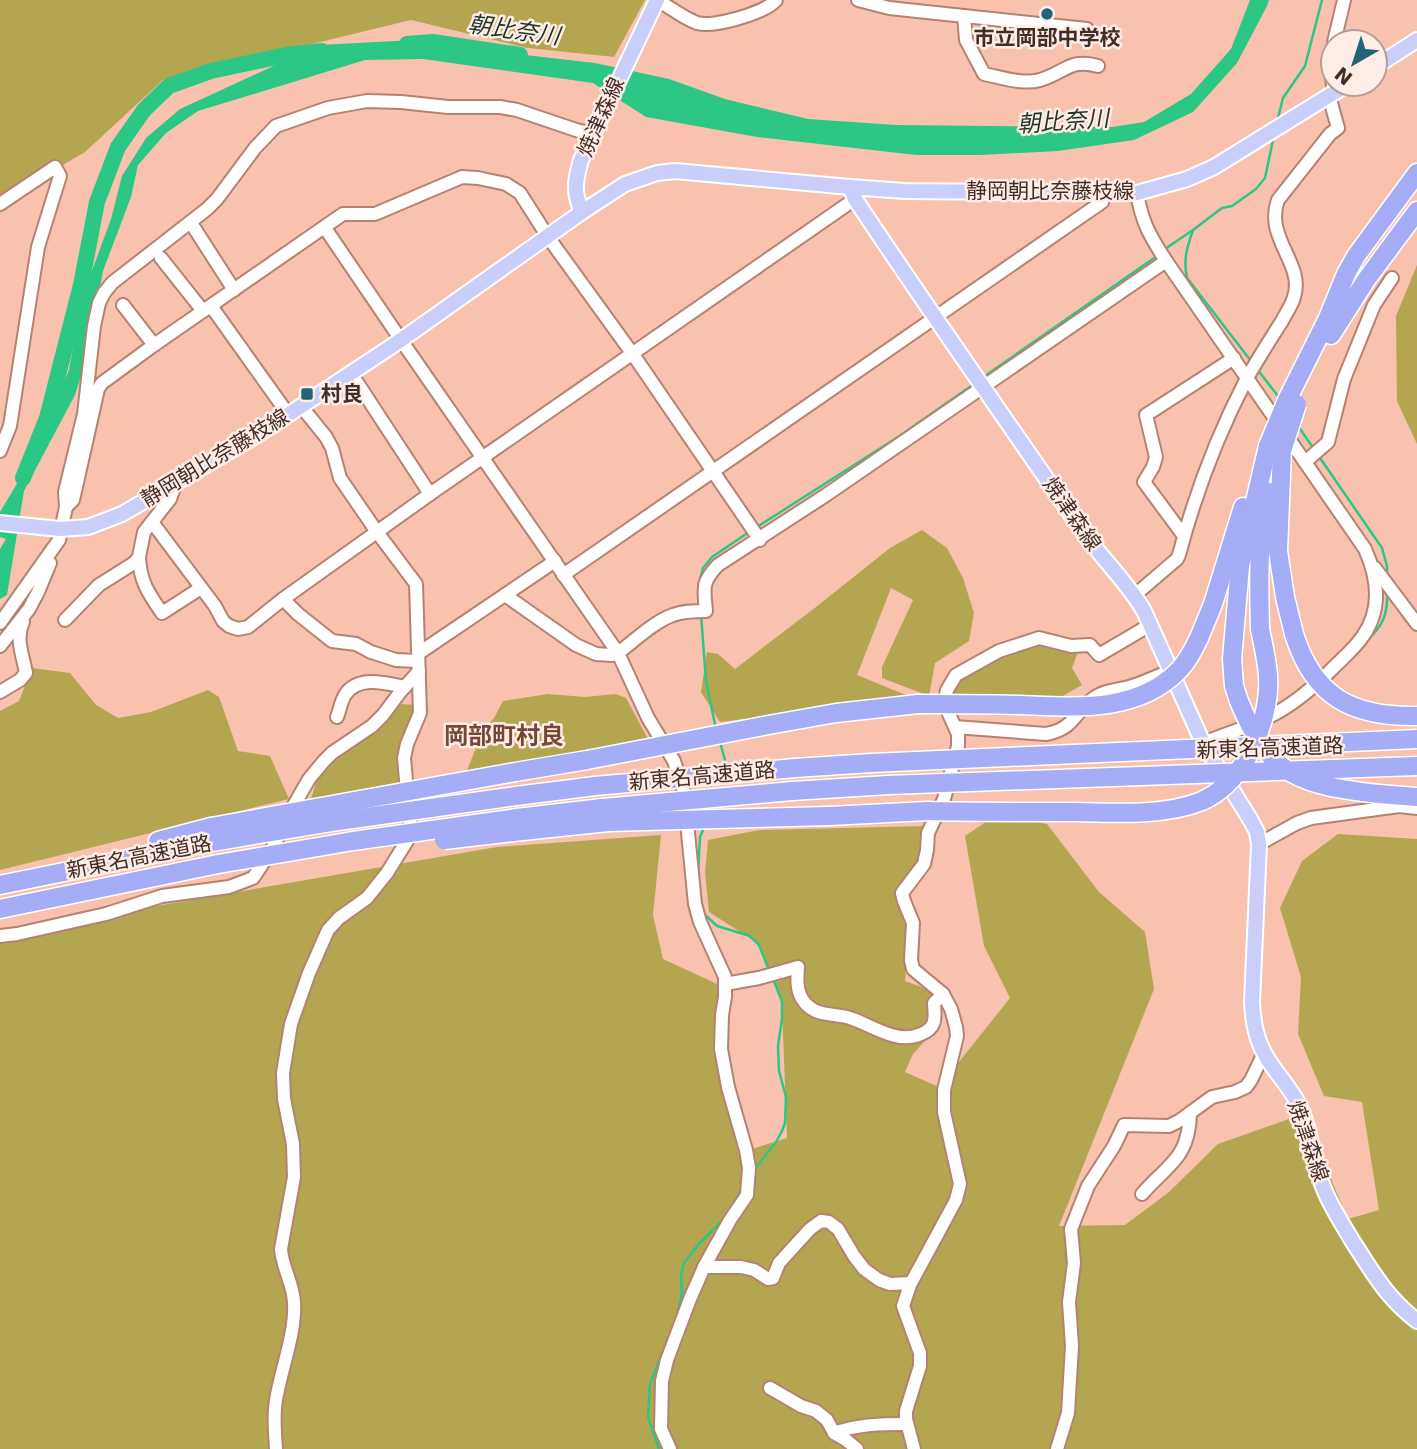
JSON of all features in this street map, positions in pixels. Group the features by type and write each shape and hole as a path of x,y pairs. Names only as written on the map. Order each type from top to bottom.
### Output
{"highway":[{"path":"1417,173 1356,256 1346,274 1292,402 1240,566 1232,660 1238,701 1255,736 1272,759 1285,769 1308,782 1335,789 1417,797"},
{"path":"1292,402 1341,318 1417,211"},
{"path":"605,815 829,816 927,811 1109,813 1172,809 1203,800 1235,775 1261,729 1266,706 1268,675 1260,629 1260,572 1263,525 1275,449"},
{"path":"1275,449 1278,551 1285,597 1303,659 1321,686 1334,697 1378,714 1417,716"},
{"path":"211,834 515,772 836,713 918,704 1075,707 1133,698 1155,688 1189,658 1213,604 1246,497 1275,449"},
{"name":"新東名高速道路","path":"6,883 211,834 345,820 595,786 871,763 1417,739"},
{"name":"新東名高速道路","path":"0,909 218,864 353,841 605,815 792,791 888,785 1417,766"}],"main road":[{"name":"焼津森線","path":"582,212 575,198 581,160 657,0"},
{"path":"1389,58 1417,40"},
{"name":"静岡朝比奈藤枝線","path":"853,193 1137,193 1201,173 1327,98"},
{"path":"582,212 625,184 657,173 675,171 853,193"},
{"name":"焼津森線","path":"853,193 934,318 984,386 1084,534 1135,595 1203,743 1250,819 1259,844 1253,1025 1264,1053 1300,1106 1318,1174 1339,1219 1381,1286 1417,1321"},
{"name":"静岡朝比奈藤枝線","path":"0,523 56,532 88,527 122,514 288,415 401,340 582,212"}],"street":[{"path":"657,0 695,22 704,24 744,17 771,6 776,0"},
{"path":"858,0 964,16 1087,29"},
{"path":"1337,28 1344,0"},
{"path":"964,16 966,40 984,74 1024,81 1039,80 1070,65 1086,63 1098,66"},
{"path":"1135,595 1177,559 1213,452 1247,378 1292,303 1296,286 1293,269 1279,239 1275,210 1278,200 1330,134 1338,128 1333,98"},
{"path":"66,507 65,492 84,414 94,326 104,293 112,283 191,223 217,199 255,148 276,126 328,108 366,101 448,107 500,107 579,131 595,128"},
{"path":"0,204 55,167 60,176 38,247 10,426 0,451"},
{"path":"0,692 20,680 26,673 19,629 38,592 66,507 73,500 97,389 102,383 343,214 375,214 462,177 512,186 520,193 760,540"},
{"path":"563,575 1102,202 1105,192"},
{"path":"152,522 215,606 223,621 239,629 248,627 283,599 632,353 853,193"},
{"path":"1137,193 1147,232 1365,549 1376,577 1374,611 1363,636 1314,687 1275,713 1203,743"},
{"path":"191,223 234,290"},
{"path":"325,228 618,653 648,718 674,761 684,792 695,904 700,922 725,976 721,1049 749,1168 747,1195 730,1220 705,1268 667,1360 662,1381 661,1429 670,1449"},
{"path":"161,258 207,309 288,415"},
{"path":"505,595 576,645 596,654 618,653 665,618 675,614 706,611 706,580 719,565 760,540 1166,261"},
{"path":"1305,462 1328,442 1344,379 1374,304 1392,278"},
{"path":"123,305 154,345"},
{"path":"1184,536 1144,482 1156,457 1146,415 1234,358"},
{"path":"351,373 430,494"},
{"path":"276,1449 276,1400 290,1340 295,1303 281,1248 294,1177 293,1144 284,1099 283,1073 291,1024 328,930 339,918 367,898 387,873 410,836 404,758 420,713 416,584 341,478 326,437 301,406"},
{"path":"176,483 170,499 144,532 139,573 144,586 162,613 201,588"},
{"path":"0,623 56,532"},
{"path":"65,620 99,585 139,557"},
{"path":"0,936 106,914 162,896 229,887 253,878 317,770 332,753 372,726 383,715 405,687 419,661 505,595 555,561"},
{"path":"1372,564 1417,624"},
{"path":"283,599 332,641 356,644 396,660 419,661"},
{"path":"0,646 29,609"},
{"path":"914,1449 906,1411 920,1366 920,1353 903,1306 911,1283 956,1200 960,1184 944,1112 944,1090 957,1036 951,1009 943,994 913,969 913,923 902,893 924,864 928,833 944,799 958,746 958,734 949,715 946,700 947,690 956,675 999,651 1039,638 1071,646 1090,645 1099,655 1150,625"},
{"path":"955,727 1046,734 1058,732 1070,725 1087,703 1100,694 1131,687 1170,671"},
{"path":"337,717 345,695 363,682 405,687"},
{"path":"1259,844 1311,818 1399,806 1417,808"},
{"path":"725,984 798,967 799,994 814,1012 848,1017 907,1038 928,1031 933,1024 934,1003 943,994"},
{"path":"1057,1449 1068,1413 1070,1391 1072,1346 1069,1302 1073,1263 1071,1229 1088,1186 1124,1125 1169,1126 1180,1121 1212,1097 1246,1087 1264,1053"},
{"path":"1142,1194 1157,1177 1170,1168 1179,1155 1187,1141 1190,1113"},
{"path":"705,1268 741,1267 754,1270 768,1279 773,1278 779,1263 810,1229 821,1221 829,1222 838,1229 859,1263 879,1280 890,1284 911,1283"},
{"path":"770,1388 786,1399 816,1411 827,1420 834,1433 856,1449"},
{"path":"834,1433 864,1425 907,1423"}],"shaded area":[{"path":"0,0 645,0 614,57 528,48 411,20 163,80 85,152 0,202"},
{"path":"1250,0 1269,0 1237,63 1193,112 1134,140 1058,151 916,155 757,137 646,117 593,83 423,59 365,60 198,111 166,133 138,165 131,197 103,271 87,357 75,395 24,491 7,595 0,599 0,549 6,539 0,537 0,512 31,460 69,370 82,298 111,219 122,176 146,138 180,109 319,45 415,40 595,63 669,79 725,99 808,119 896,125 1112,127 1144,122 1191,94 1231,49"},
{"path":"1417,265 1417,444 1397,401 1396,316"},
{"path":"922,530 947,548 963,578 974,613 969,641 935,663 929,696 882,678 882,667 913,600 891,588 857,675 913,698 720,722 701,692 707,652 718,654 735,669 890,548"},
{"path":"1045,640 1079,649 1072,668 1082,685 1054,701 948,699 961,676 1003,652"},
{"path":"32,668 70,673 96,705 118,718 151,712 208,690 219,697 238,751 270,756 289,799 0,870 0,711 19,701"},
{"path":"548,694 585,697 616,694 626,698 648,739 466,773 483,730 494,718 503,701"},
{"path":"399,704 417,705 398,752 401,782 311,799 317,779 333,760 376,731"},
{"path":"1013,817 1047,824 1099,892 1145,932 1154,989 1059,1226 1125,1225 1169,1192 1218,1144 1303,1114 1348,1219 1379,1210 1362,1102 1324,1096 1298,1034 1301,977 1280,908 1302,861 1338,834 1417,839 1417,1449 0,1449 0,941 139,909 497,847 661,835 653,915 663,959 717,984 718,1074 739,1153 787,1138 782,1005 759,944 709,912 705,873 708,840 759,830 925,826 922,861 899,891 909,930 905,981 930,990 934,1031 913,1054 905,1072 939,1087 1010,998 984,946 965,836 987,821"}],"waterway":[{"path":"1277,122 1283,98 1305,66 1322,0"},
{"name":"朝比奈川","path":"407,44 433,42 520,55"},
{"name":"朝比奈川","path":"23,478 47,418 81,285 97,202 118,147 144,110 169,86 211,71 286,55 322,51"},
{"path":"1165,249 1222,208 1232,206 1256,189 1265,178 1274,135"},
{"path":"1193,230 1186,254 1187,278 1251,361"},
{"path":"982,378 1157,256"},
{"path":"1257,369 1281,400"},
{"path":"757,527 898,437 974,384"},
{"path":"1298,426 1314,449"},
{"path":"1318,455 1382,548 1387,575"},
{"path":"699,583 703,568 712,557 749,532"},
{"path":"1367,641 1383,619 1387,607 1387,592"},
{"path":"701,614 706,681 716,729"},
{"path":"1268,725 1281,717"},
{"path":"720,742 724,766"},
{"path":"698,874 700,837 705,825"},
{"path":"704,914 717,926 750,936 759,945 769,970"},
{"path":"754,1170 776,1142 785,1123 786,1097 779,1071 778,1046 782,1001 773,979"},
{"path":"659,1449 648,1417 650,1384 677,1317 684,1263 728,1213 743,1187"}],"place":[{"name":"市立岡部中学校","path":"1047,14"},
{"name":"村良","path":"307,394"}],"district":[{"name":"岡部町村良","path":"504,736"}]}
